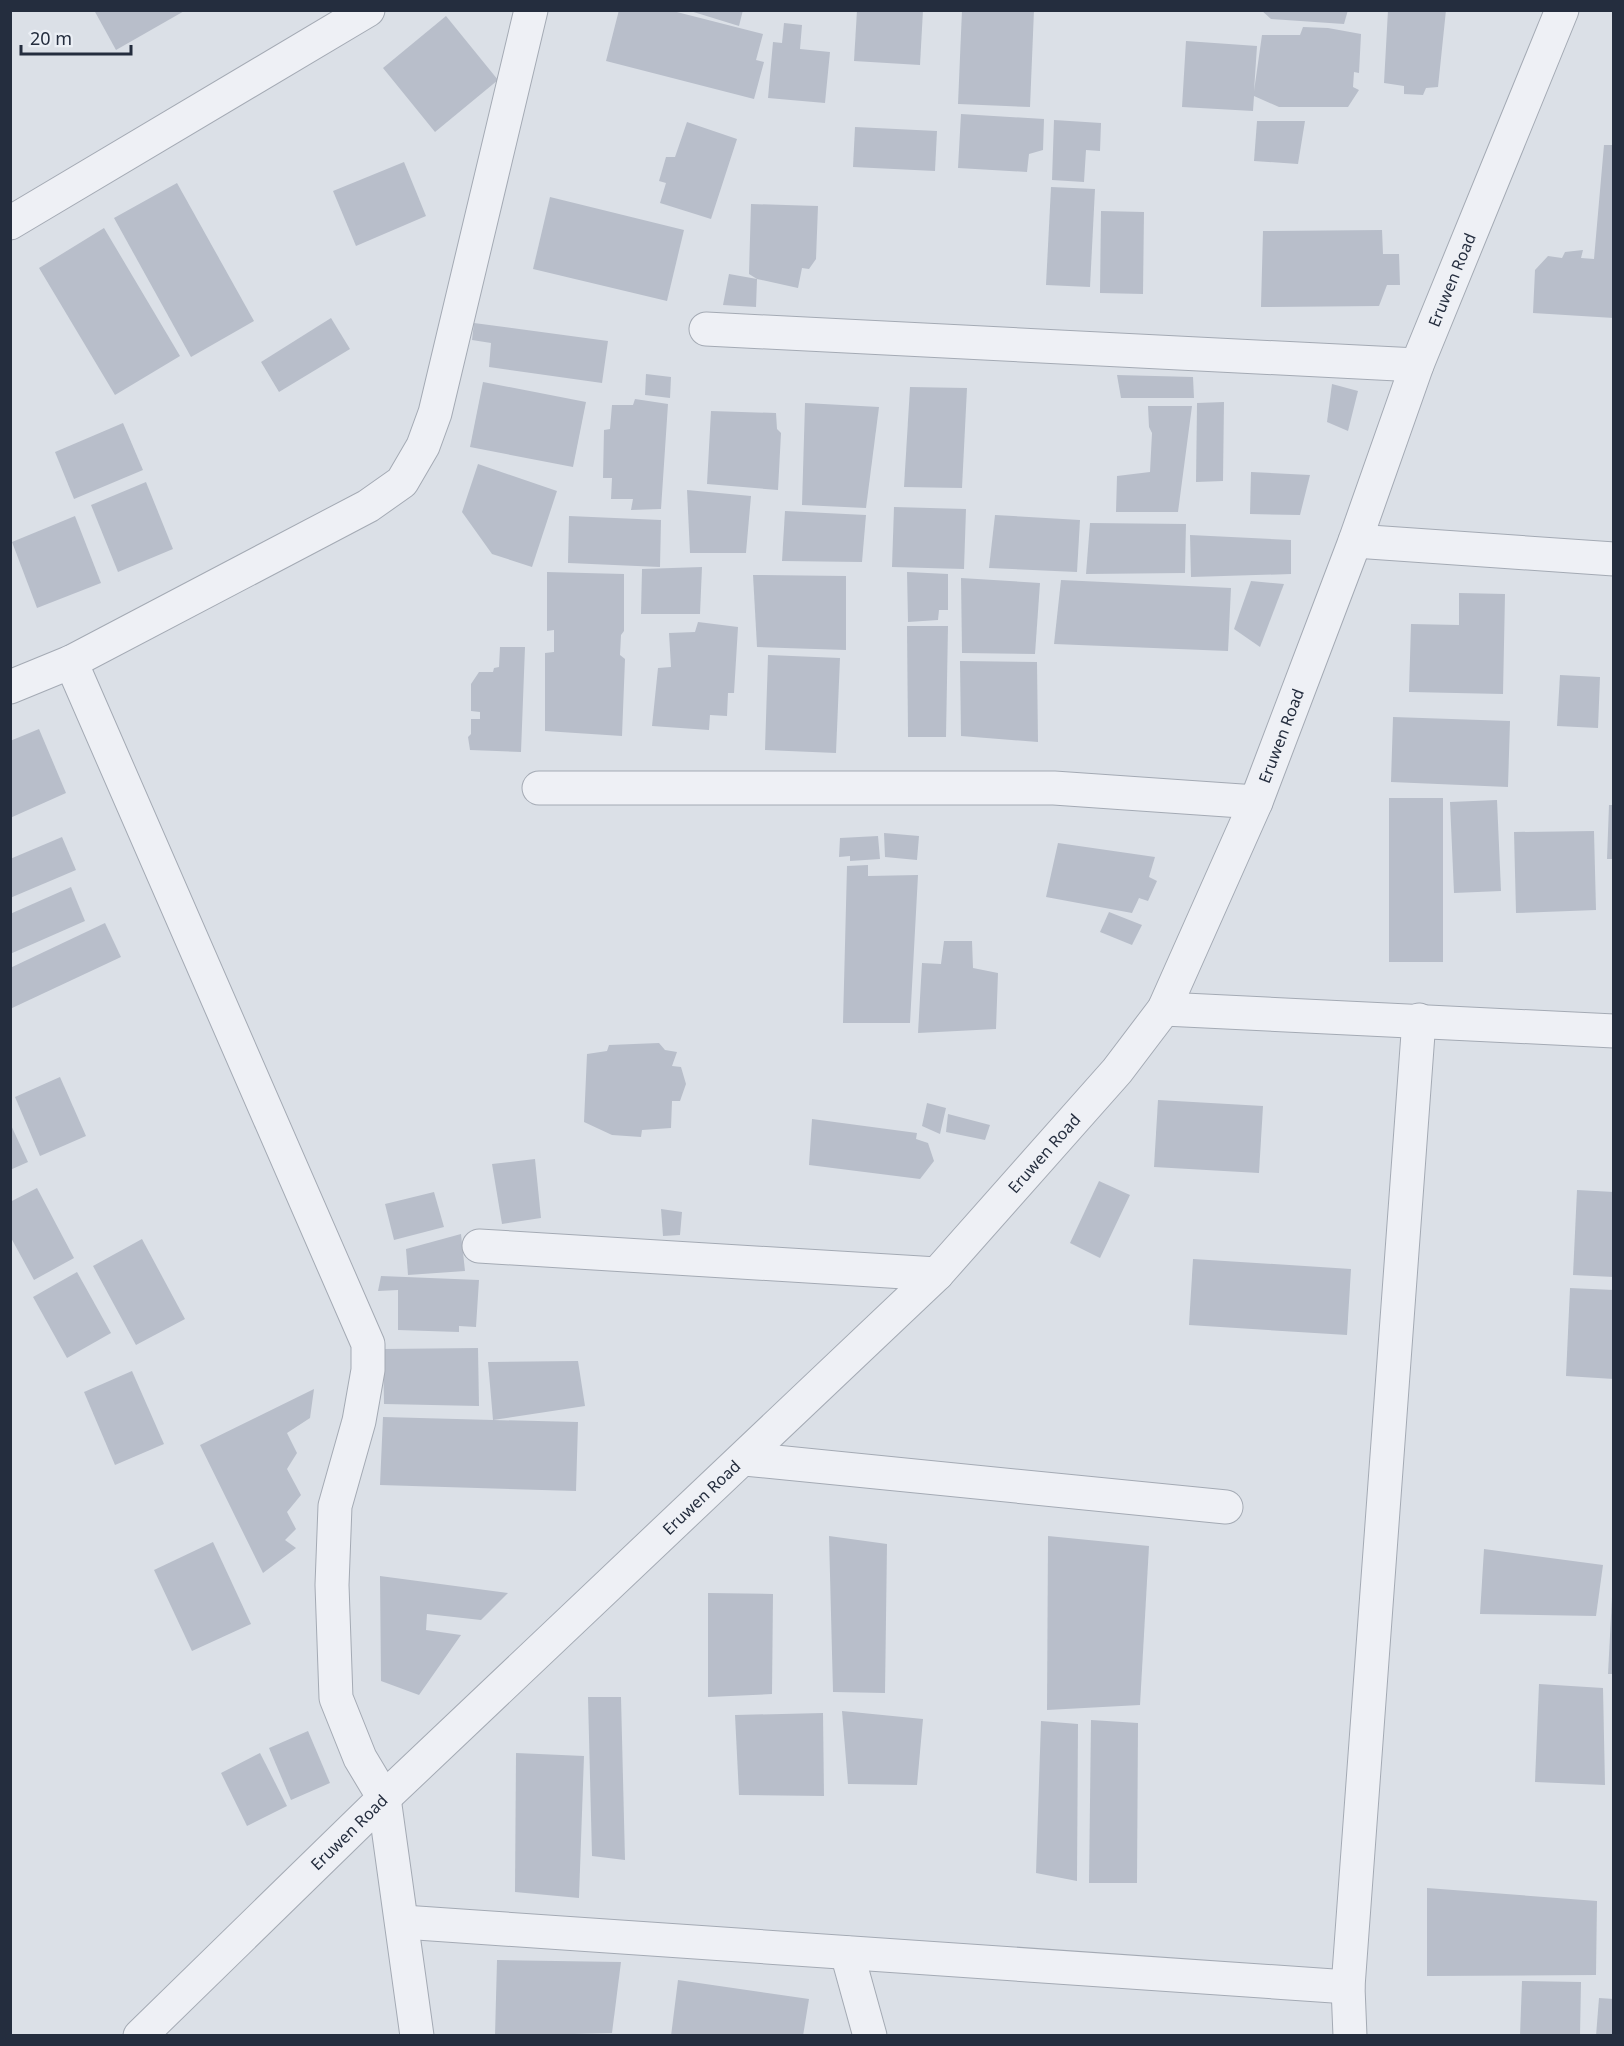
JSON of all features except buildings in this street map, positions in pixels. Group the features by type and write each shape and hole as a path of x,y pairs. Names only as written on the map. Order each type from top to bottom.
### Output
{"street":[{"path":"10,223 368,10"},
{"path":"10,687 71,662 368,506 402,482 423,446 435,413 531,10"},
{"name":"Eruwen Road","path":"140,2036 384,1798 745,1459 937,1274 1117,1071 1164,1009 1256,802 1417,365 1562,10"},
{"path":"706,330 1417,365"},
{"path":"1354,541 1614,559"},
{"path":"71,662 368,1344 368,1370 359,1421 334,1506 332,1585 336,1698 360,1758 384,1798 417,2036"},
{"path":"539,788 1054,788 1256,802"},
{"path":"1164,1009 1614,1031"},
{"path":"1350,2036 1348,1987 1419,1020"},
{"path":"479,1246 937,1274"},
{"path":"745,1459 1226,1508"},
{"path":"403,1922 1348,1987"},
{"path":"847,1953 870,2036"}]}
